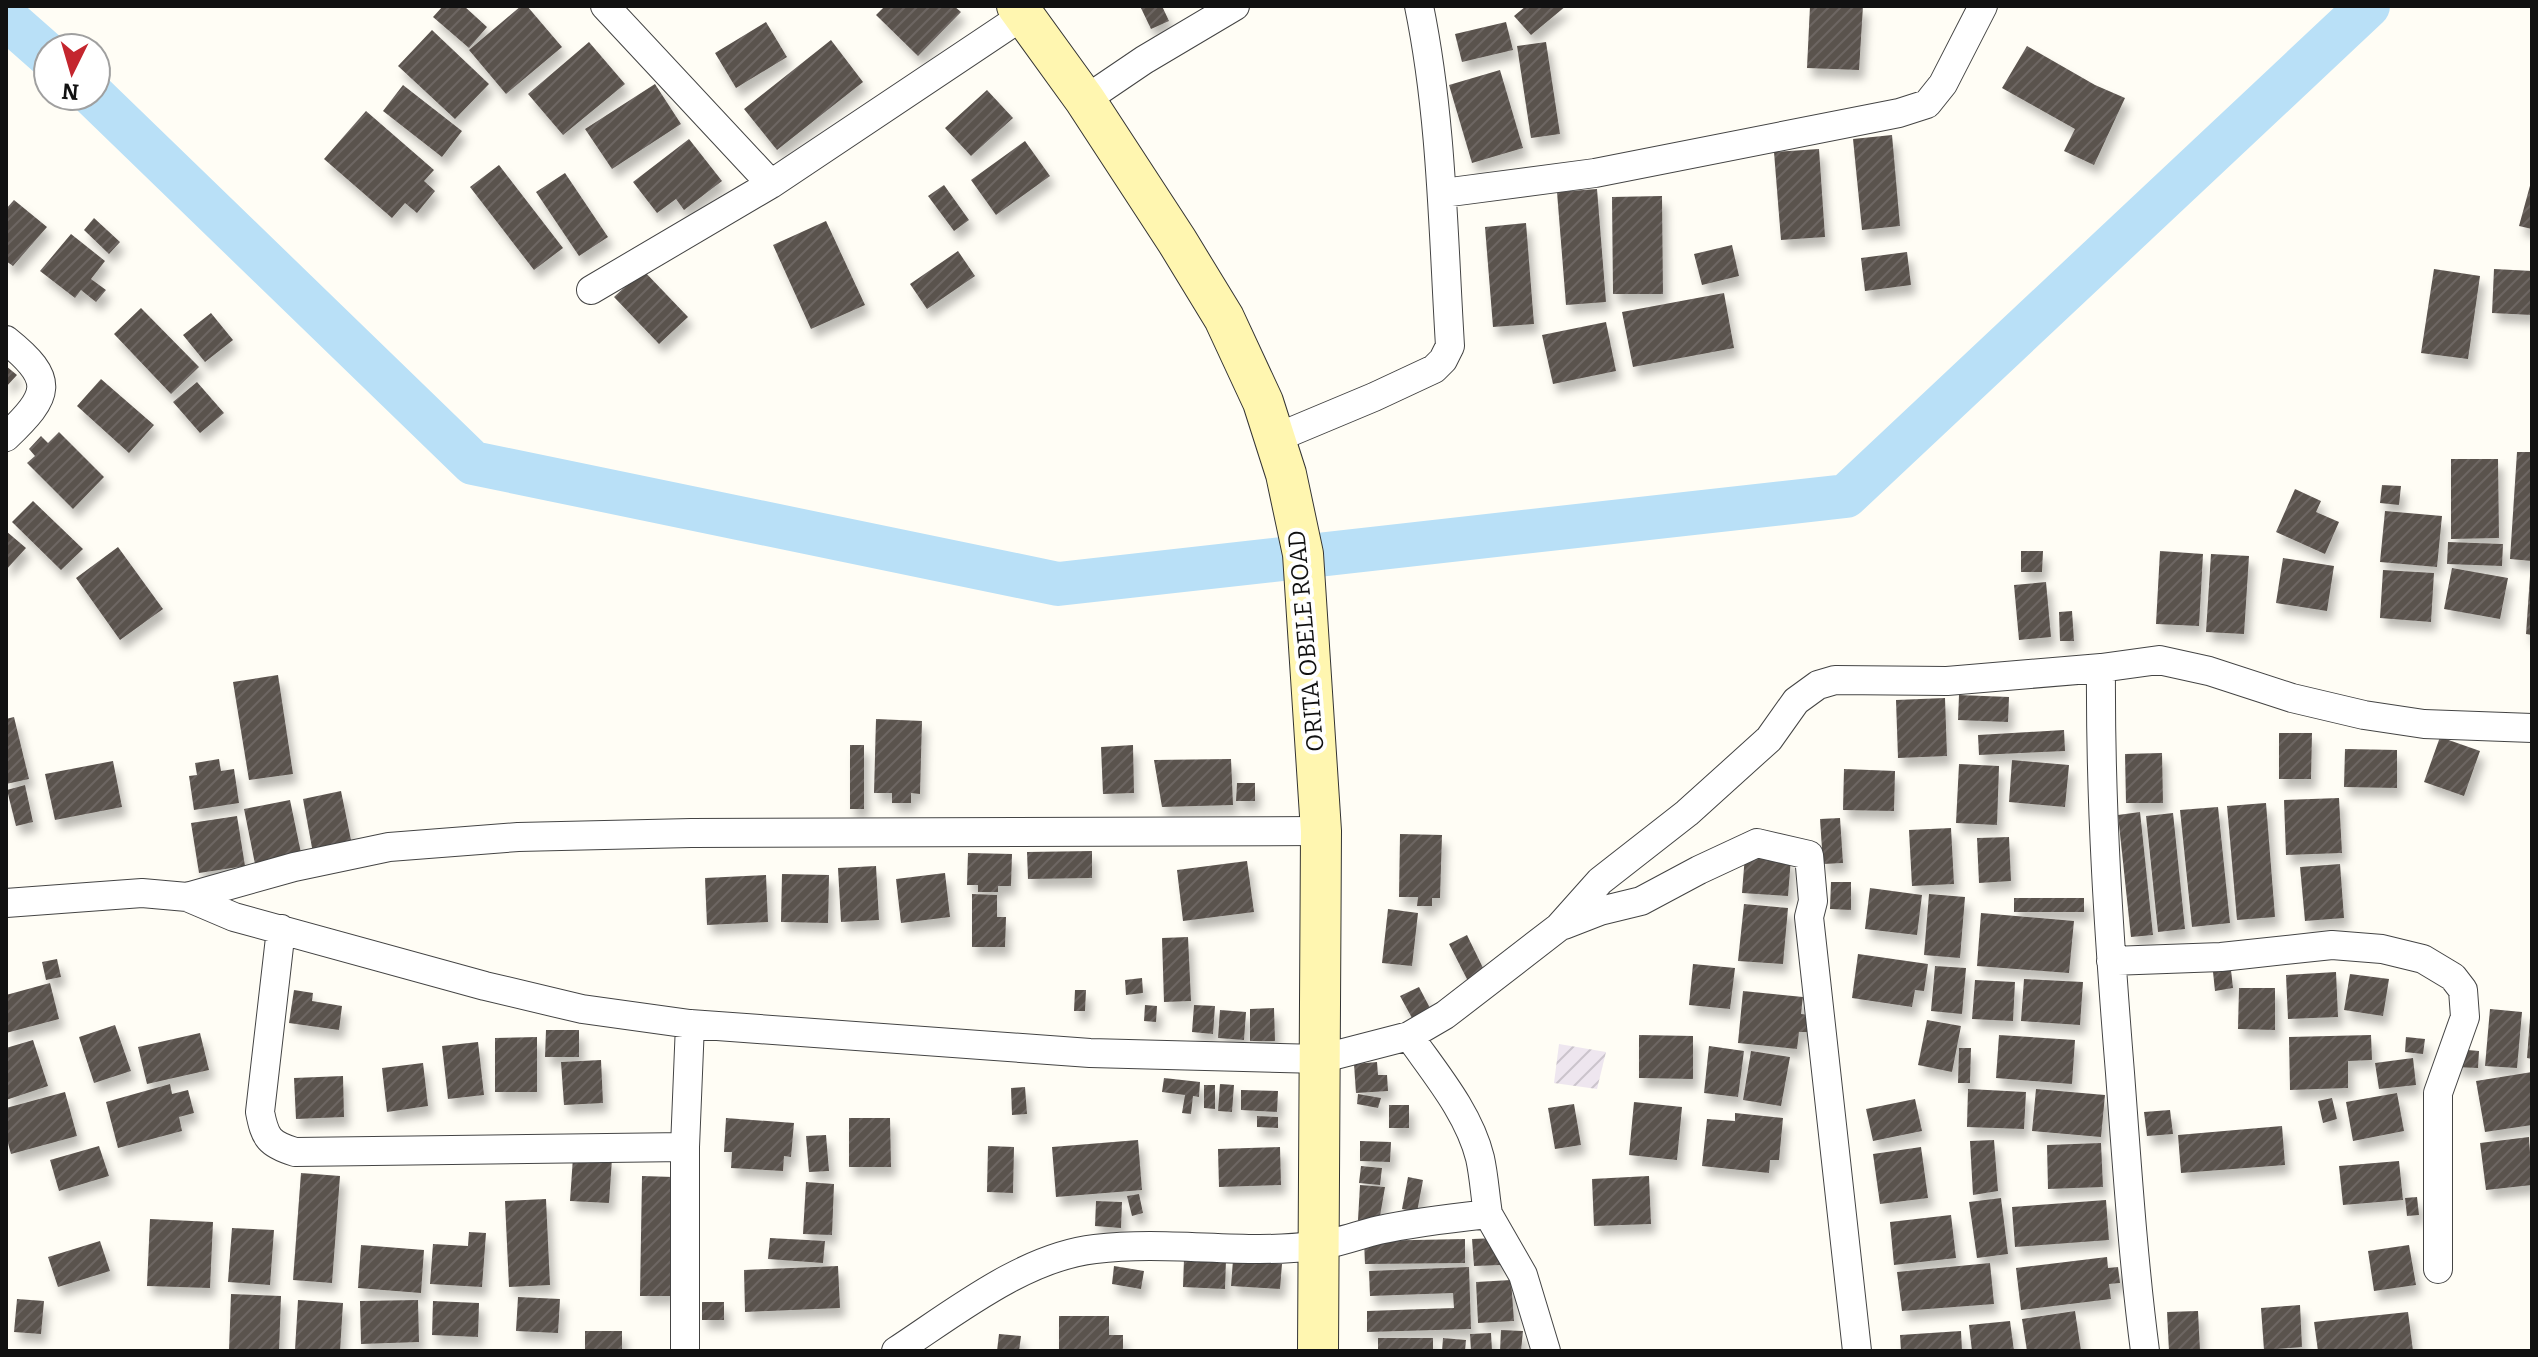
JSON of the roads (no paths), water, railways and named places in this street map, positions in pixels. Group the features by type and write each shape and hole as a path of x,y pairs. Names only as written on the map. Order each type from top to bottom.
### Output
{"main road":[{"name":"ORITA OBELE ROAD","path":"1020,10 1085,100 1224,318 1276,438 1303,554 1321,831 1318,1351"}],"street":[{"path":"605,6 771,184"},
{"path":"1085,100 1144,60 1235,6"},
{"path":"1276,438 1434,369 1450,346 1443,193 1426,40 1419,6"},
{"path":"1443,193 1595,173 1899,113 1927,104 1943,84 1983,6"},
{"path":"591,290 771,184 1020,10"},
{"path":"6,340 38,370 43,389 32,413 6,437"},
{"path":"6,903 142,893 187,897 234,917 485,986 582,1009 690,1024 1090,1053 1320,1059 1409,1036 1445,1015 1559,927 1600,881 1687,813 1769,739 1796,701 1818,685 1848,680 1947,681 2159,660 2364,715 2424,724 2532,728"},
{"path":"2101,668 2101,748 2111,961 2135,1274 2145,1351"},
{"path":"187,897 294,867 389,847 518,837 691,833 1321,831"},
{"path":"1559,927 1600,911 1641,901 1757,843 1809,855 1813,901 1809,917 1857,1351"},
{"path":"281,929 260,1112 264,1133 276,1146 295,1152 685,1147"},
{"path":"2111,961 2221,957 2332,945 2382,949 2423,959 2453,977 2463,990 2465,1017 2438,1093 2438,1269"},
{"path":"685,1351 685,1147 690,1024"},
{"path":"1409,1036 1455,1102 1471,1134 1480,1158 1488,1214 1523,1275 1546,1351"},
{"path":"896,1351 1036,1265 1092,1249 1137,1246 1262,1251 1318,1246 1380,1230 1488,1214"}],"waterway":[{"path":"111,112 473,463 1058,584 1846,496 2368,6"},
{"path":"6,18 32,41"}]}
